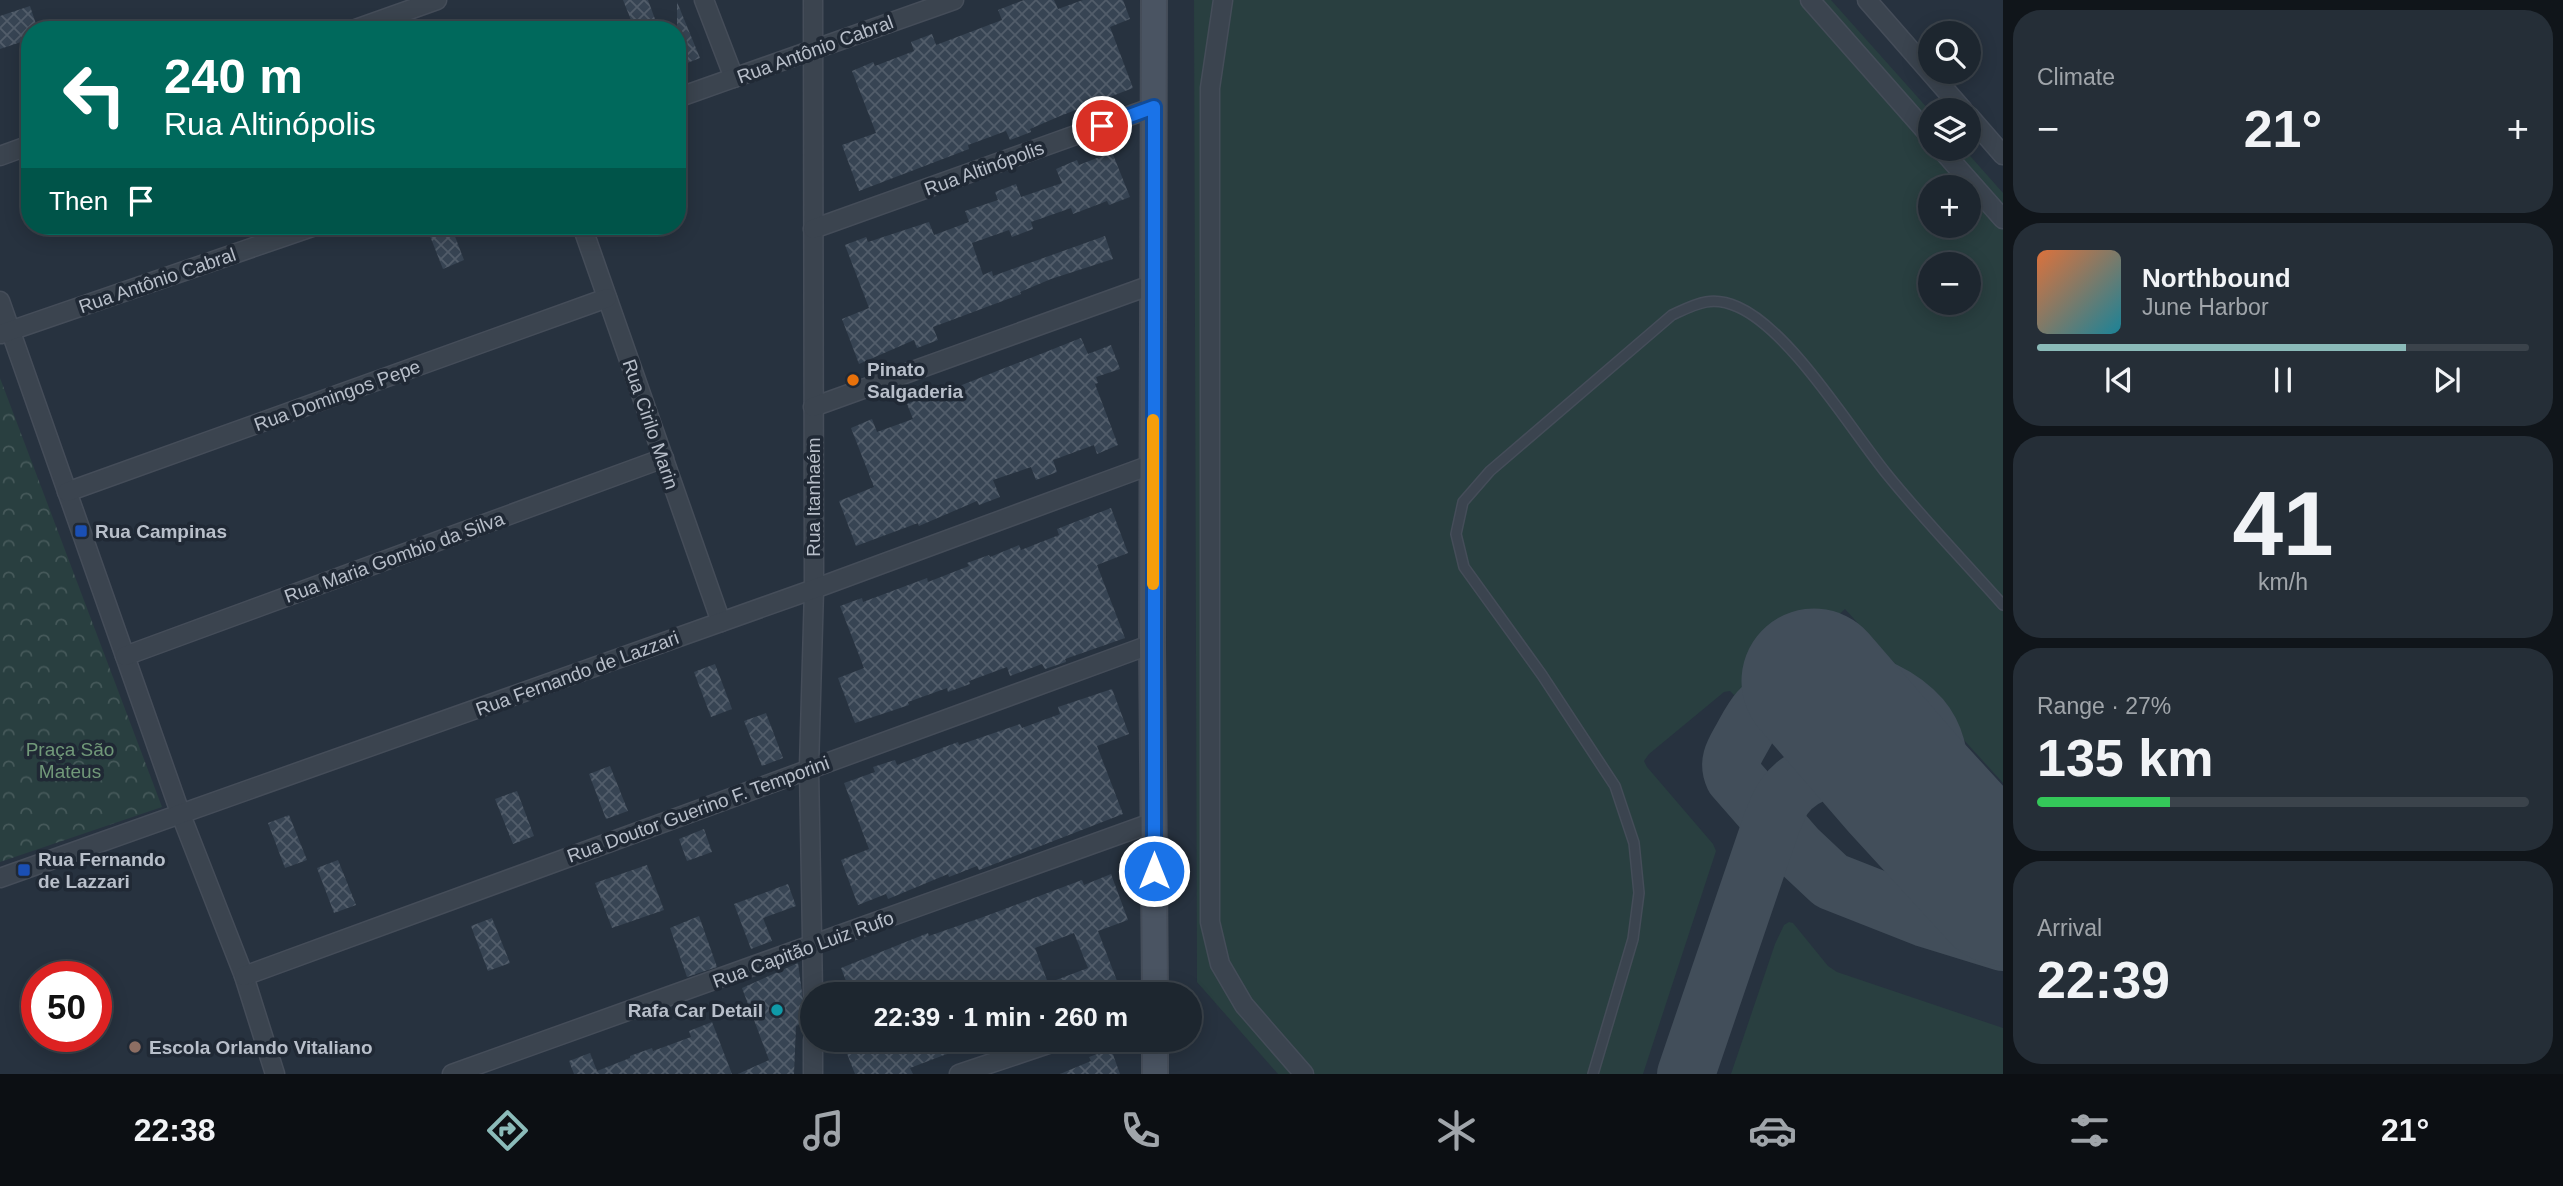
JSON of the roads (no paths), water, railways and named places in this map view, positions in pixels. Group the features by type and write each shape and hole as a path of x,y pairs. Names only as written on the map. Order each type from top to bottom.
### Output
{"main road":[{"path":"1154,0 1155,982"},
{"path":"1155,1052 1155,1074"}],"street":[{"path":"379,21 437,0"},
{"path":"704,0 734,78"},
{"name":"Rua Itanhaém","path":"813,0 814,589 809,768 813,982"},
{"name":"Rua Antônio Cabral","path":"686,95 954,0"},
{"path":"1223,0 1210,88 1210,922 1220,964 1244,1005 1304,1074"},
{"path":"1810,0 1918,122"},
{"path":"1867,0 1953,98"},
{"name":"Rua Altinópolis","path":"813,229 1154,107"},
{"path":"1981,130 2003,155"},
{"path":"0,156 21,148"},
{"path":"1952,161 2003,219"},
{"name":"Rua Antônio Cabral","path":"5,333 289,235"},
{"name":"Rua Cirilo Marin","path":"585,235 721,622"},
{"path":"813,407 1154,284"},
{"name":"Rua Domingos Pepe","path":"68,492 607,298"},
{"path":"0,301 5,333 68,492 181,815 244,976 275,1074"},
{"name":"Rua Maria Gombio da Silva","path":"125,656 664,458"},
{"name":"Rua Fernando de Lazzari","path":"0,878 814,589 1153,464"},
{"name":"Rua Doutor Guerino F. Temporini","path":"244,976 1153,644"},
{"name":"Rua Capitão Luiz Rufo","path":"452,1074 1154,822"},
{"path":"813,1052 813,1074"},
{"path":"959,1074 1024,1052"}],"lane":[{"path":"1593,1074 1633,939 1639,893 1633,843 1615,786 1542,675 1464,567 1456,534 1462,502 1490,471 1672,315 1704,300 1737,307 1768,327 1796,356 1887,474 2003,605"}],"place":[{"name":"Pinato Salgaderia","path":"853,380"},
{"name":"Rua Campinas","path":"81,531"},
{"name":"Rua Fernando de Lazzari","path":"24,870"},
{"name":"Rafa Car Detail","path":"777,1010"},
{"name":"Escola Orlando Vitaliano","path":"135,1047"}],"park label":[{"name":"Praça São Mateus","path":"70,760"}]}
